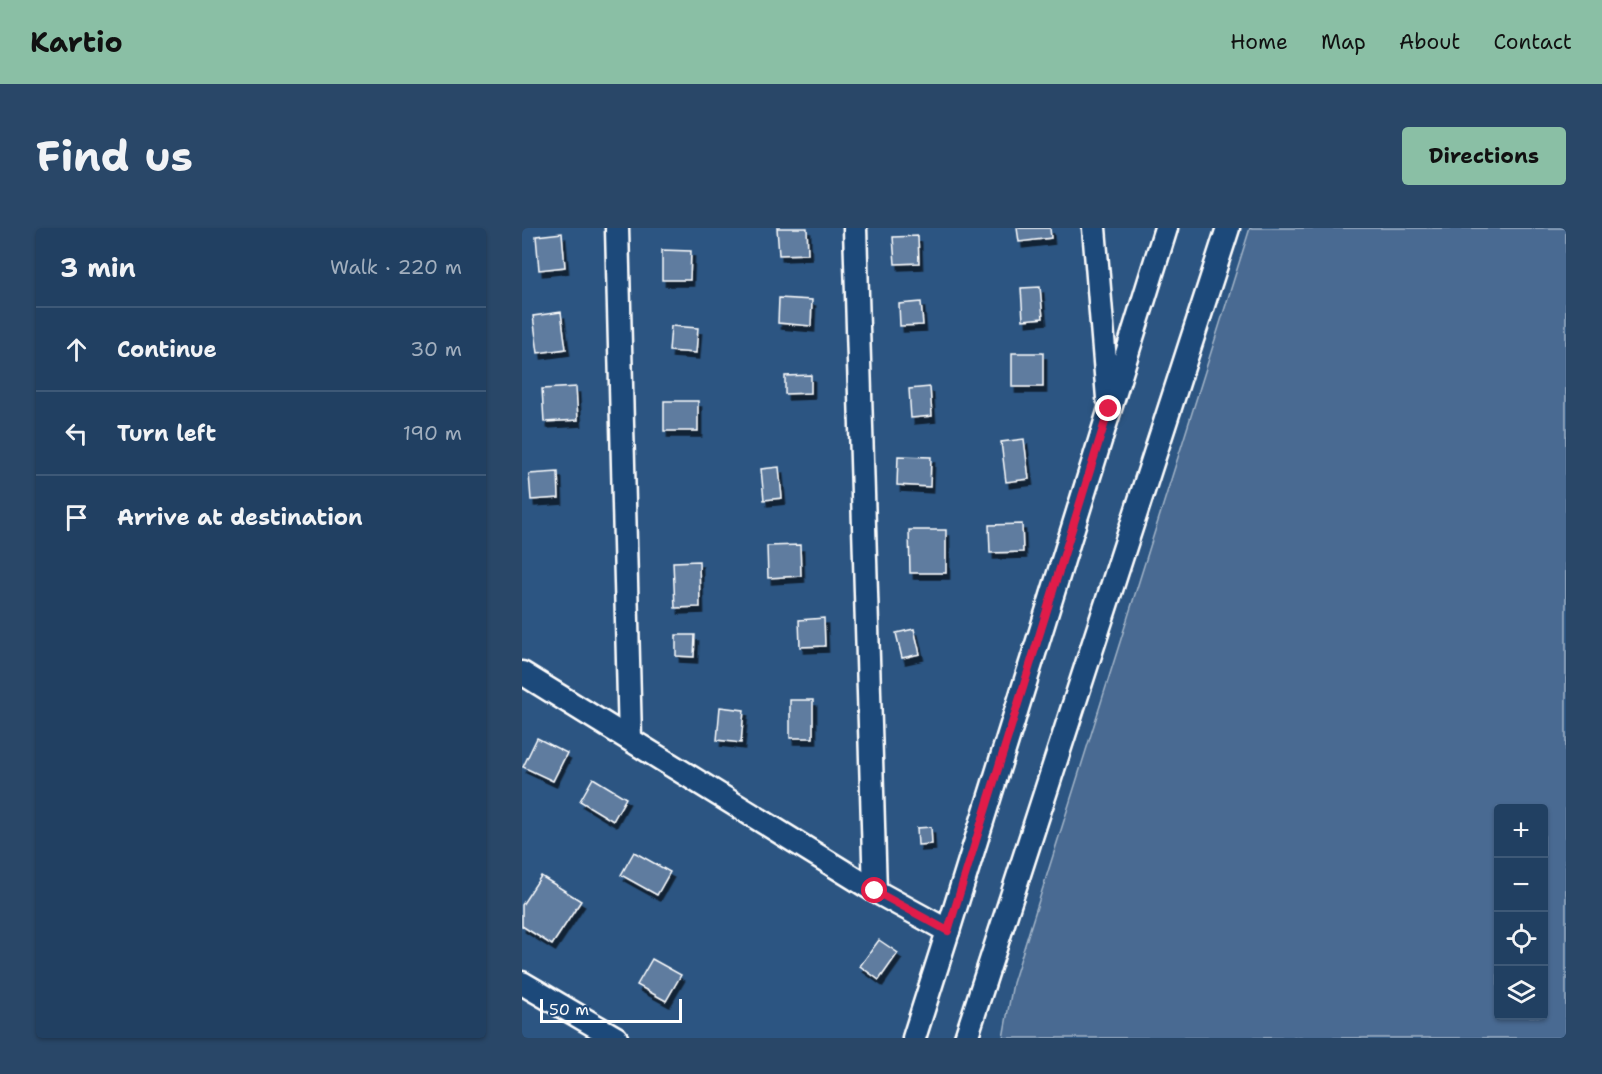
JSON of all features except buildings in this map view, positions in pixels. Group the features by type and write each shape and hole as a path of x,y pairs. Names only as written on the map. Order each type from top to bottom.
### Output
{"street":[{"path":"617,228 630,739"},
{"path":"855,228 875,891"},
{"path":"1094,228 1109,409"},
{"path":"914,1038 1166,228"},
{"path":"966,1038 1228,228"},
{"path":"522,673 875,891 948,931"},
{"path":"524,989 616,1038"}],"shaded area":[{"path":"1250,228 1566,228 1566,1038 1003,1038 1013,983"}],"route":[{"path":"875,891 948,931 1109,409"}]}
